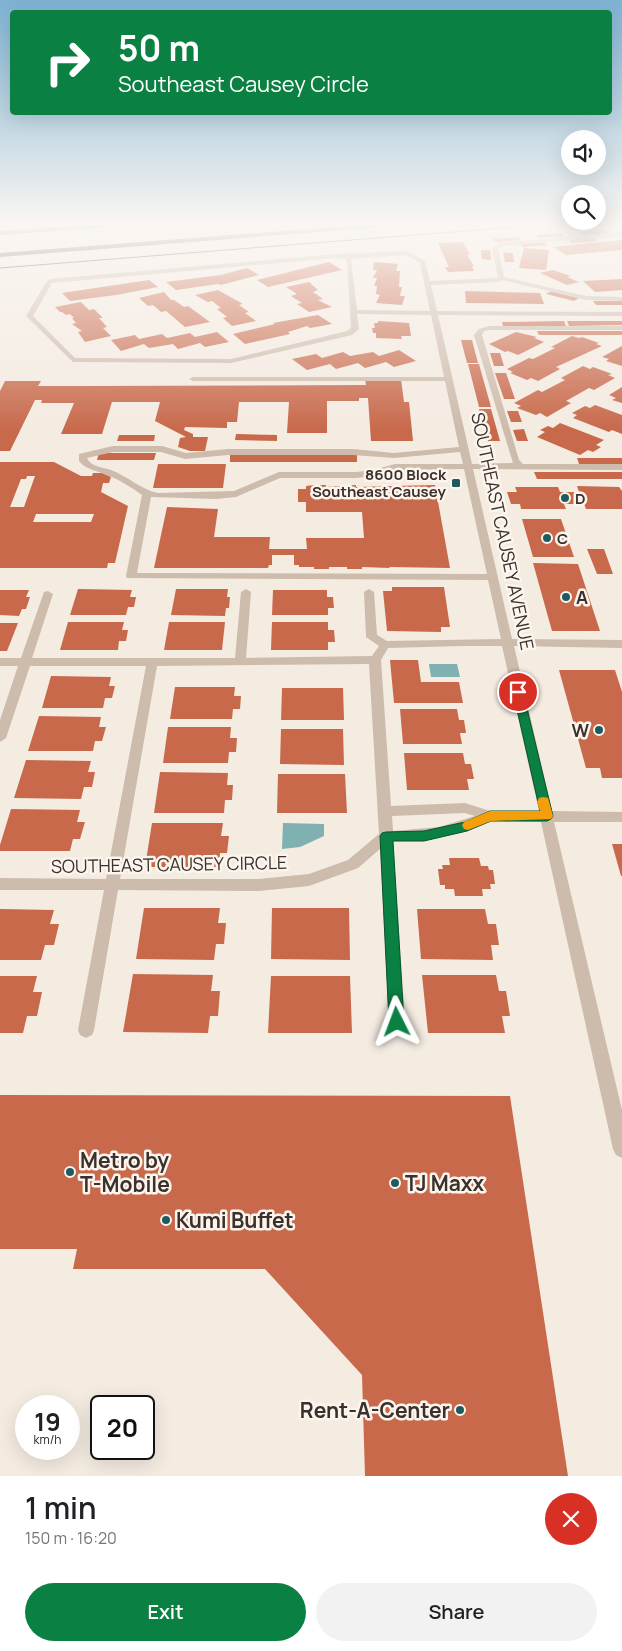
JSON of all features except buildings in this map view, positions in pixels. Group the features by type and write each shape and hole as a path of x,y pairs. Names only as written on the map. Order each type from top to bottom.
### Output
{"street":[{"path":"43,292 29,316 73,360 231,361 349,333 356,329 353,292"},
{"name":"SOUTHEAST CAUSEY AVENUE","path":"430,292 622,1149"},
{"path":"560,292 586,298 622,299"},
{"path":"355,312 622,314"},
{"path":"521,466 515,461 478,335 481,330 489,328 622,328"},
{"path":"193,379 449,379"},
{"path":"464,448 382,455 353,452 228,452 185,456 162,449 112,449 82,456 83,461 88,466 108,472 133,484 147,494 216,496 236,494 280,475 356,475 374,473 395,467 622,467"},
{"path":"382,455 386,469"},
{"path":"147,494 131,576 493,576"},
{"path":"240,662 246,592"},
{"path":"369,592 372,637 385,645 507,642 622,644"},
{"path":"0,738 48,594"},
{"path":"385,645 375,660 397,1022"},
{"path":"0,662 152,663 375,660"},
{"path":"86,1030 152,663"},
{"path":"384,811 466,808 490,816 622,817"},
{"path":"386,836 424,836 467,826 490,816"},
{"name":"SOUTHEAST CAUSEY CIRCLE","path":"0,884 259,885 309,880 353,864 386,836"}],"water":[{"path":"429,664 457,664 460,677 431,677"},
{"path":"283,823 324,824 324,836 300,847 282,849"}],"slow traffic":[{"path":"468,825 490,816 547,816 543,802"}],"place":[{"name":"8600 Block Southeast Causey","path":"456,483"},
{"name":"D","path":"565,498"},
{"name":"C","path":"547,538"},
{"name":"A","path":"566,597"},
{"name":"W","path":"599,730"},
{"name":"Metro by T-Mobile","path":"70,1172"},
{"name":"TJ Maxx","path":"395,1183"},
{"name":"Kumi Buffet","path":"166,1220"},
{"name":"Rent-A-Center","path":"460,1410"}],"route":[{"path":"397,1022 386,836 424,836 467,826 490,816 547,816 518,692"}]}
